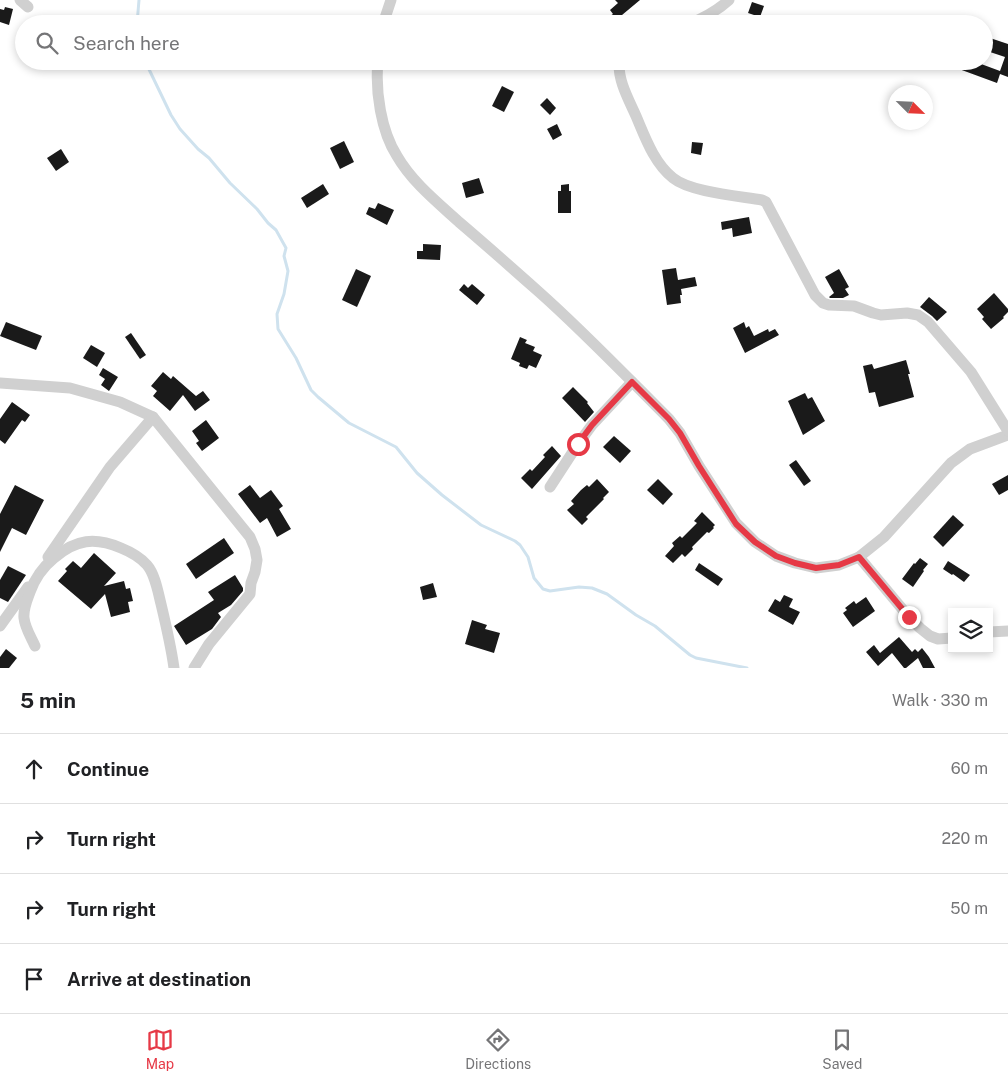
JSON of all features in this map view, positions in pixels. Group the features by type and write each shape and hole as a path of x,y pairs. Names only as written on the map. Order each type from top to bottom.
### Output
{"street":[{"path":"386,15 391,0"},
{"path":"709,15 729,0"},
{"path":"377,70 380,109 386,132 396,156 416,181 565,314 669,419 680,433 736,524 755,542 776,556 816,568 839,565 859,557 884,536 951,463 970,449 1008,435"},
{"path":"619,70 622,85 652,152 663,168 674,179 690,187 766,202 815,295 823,302 835,306 854,306 881,315 906,313 918,315 928,322 971,372 1008,431"},
{"path":"550,487 592,425 632,382"},
{"path":"0,383 70,388 120,402 153,416 250,537 257,560 250,594 209,644 194,668"},
{"path":"0,626 110,467 153,416"},
{"path":"35,646 26,627 24,616 26,604 38,574 65,549 77,544 93,541 111,544 132,552 147,566 155,582 174,668"},
{"path":"859,557 920,628 930,636 938,639 948,638"},
{"path":"993,632 1008,631"}],"building":[{"path":"615,0 640,0 622,15 612,15 613,14 610,10 618,3"},
{"path":"752,2 764,6 761,15 748,13"},
{"path":"5,7 13,9 9,25 0,22 0,9 4,10"},
{"path":"993,39 1008,44 1008,77 1000,74 997,83 962,70 993,70 993,68 1000,71 1005,57 993,53"},
{"path":"502,86 514,92 504,112 492,106"},
{"path":"547,98 556,108 550,115 540,105"},
{"path":"557,124 562,135 553,140 547,129"},
{"path":"344,141 354,162 340,169 330,148"},
{"path":"692,142 703,143 701,155 691,153"},
{"path":"61,149 69,162 56,171 47,158"},
{"path":"479,178 484,193 466,198 462,183"},
{"path":"323,184 329,194 307,208 301,198"},
{"path":"569,184 569,191 571,191 571,213 558,213 558,191 561,191 561,185"},
{"path":"378,203 394,210 387,225 366,214 369,207 375,209"},
{"path":"749,217 752,233 733,237 732,228 722,230 721,222"},
{"path":"423,244 441,245 440,260 417,259 417,251 423,251"},
{"path":"676,268 678,280 695,277 697,286 681,289 681,303 667,305 662,270"},
{"path":"356,269 371,276 357,307 342,300"},
{"path":"839,269 849,287 845,289 849,295 843,298 830,298 834,293 825,277"},
{"path":"464,284 468,288 472,284 485,295 477,305 459,290"},
{"path":"994,293 1008,309 1008,312 991,329 982,319 984,317 977,309"},
{"path":"929,297 947,312 937,321 920,307"},
{"path":"6,322 42,336 36,350 0,336"},
{"path":"744,322 746,328 749,326 754,336 768,329 769,332 775,329 779,335 745,353 733,328"},
{"path":"131,333 146,355 140,359 125,337"},
{"path":"520,337 527,340 525,343 535,347 533,351 542,355 536,368 529,365 527,369 519,366 520,363 511,359"},
{"path":"91,345 105,353 97,367 83,358"},
{"path":"906,360 914,397 879,407 875,392 869,393 863,366 872,364 874,369"},
{"path":"103,368 118,377 109,391 101,385 105,379 99,375"},
{"path":"163,372 171,379 173,376 196,396 203,391 210,400 195,411 183,395 170,411 153,396 157,391 151,386"},
{"path":"573,387 588,402 594,412 585,422 562,398"},
{"path":"805,393 808,399 812,397 825,421 803,435 788,401"},
{"path":"12,402 30,415 25,422 22,420 5,444 0,440 0,419"},
{"path":"206,420 219,438 202,451 196,443 199,441 192,431"},
{"path":"614,436 631,451 620,463 603,447"},
{"path":"552,446 561,456 532,489 521,478 530,469 532,471"},
{"path":"796,460 811,481 804,486 789,465"},
{"path":"1008,475 1008,490 999,495 992,484"},
{"path":"597,479 609,492 586,517 588,519 582,525 567,510 574,504 571,501 581,490 587,485 589,487"},
{"path":"658,479 673,494 663,505 647,490"},
{"path":"15,485 44,500 26,535 12,528 0,552 0,514"},
{"path":"250,485 260,498 271,490 283,506 279,509 291,529 277,537 267,518 260,523 238,494"},
{"path":"702,512 715,525 714,528 709,533 707,532 692,547 693,549 685,557 682,554 673,563 665,556 674,546 672,543 680,536 682,538 697,523 694,521"},
{"path":"953,515 964,525 943,547 933,537"},
{"path":"224,538 234,553 196,579 186,564"},
{"path":"94,553 116,573 104,586 124,581 126,589 130,588 133,601 128,602 130,612 111,617 105,594 91,609 58,581 67,571 65,569 73,561 81,568"},
{"path":"920,558 928,564 913,587 902,579"},
{"path":"948,561 970,575 964,582 943,569"},
{"path":"699,563 723,579 718,586 695,570"},
{"path":"8,566 26,575 8,602 0,598 0,580"},
{"path":"235,575 243,591 231,605 218,613 221,617 212,629 186,645 174,626 214,600 208,592"},
{"path":"433,583 437,597 423,600 420,587"},
{"path":"784,595 793,599 789,607 800,612 793,625 768,611 775,599 780,602"},
{"path":"866,597 875,611 853,627 843,613 847,610 845,608 854,601 856,604"},
{"path":"472,620 487,625 485,629 500,633 494,653 465,644"},
{"path":"899,637 912,652 915,649 918,652 922,648 935,668 923,668 918,658 904,668 892,653 878,666 866,652 874,645 880,653"},
{"path":"6,649 17,658 9,668 0,668 0,657"}],"waterway":[{"path":"138,15 139,0"},
{"path":"149,70 171,115 180,129 276,230 286,248 284,256 288,271 284,294 277,314 278,329 296,358 311,390 349,423 396,447 417,473 481,525 520,545 528,557 534,578 543,589 550,591 579,587 592,588 607,594 655,626 690,655 696,658 747,668"}],"route":[{"path":"578,444 592,425 632,382 669,419 680,433 736,524 755,542 776,556 816,568 839,565 859,557 909,617"}]}
